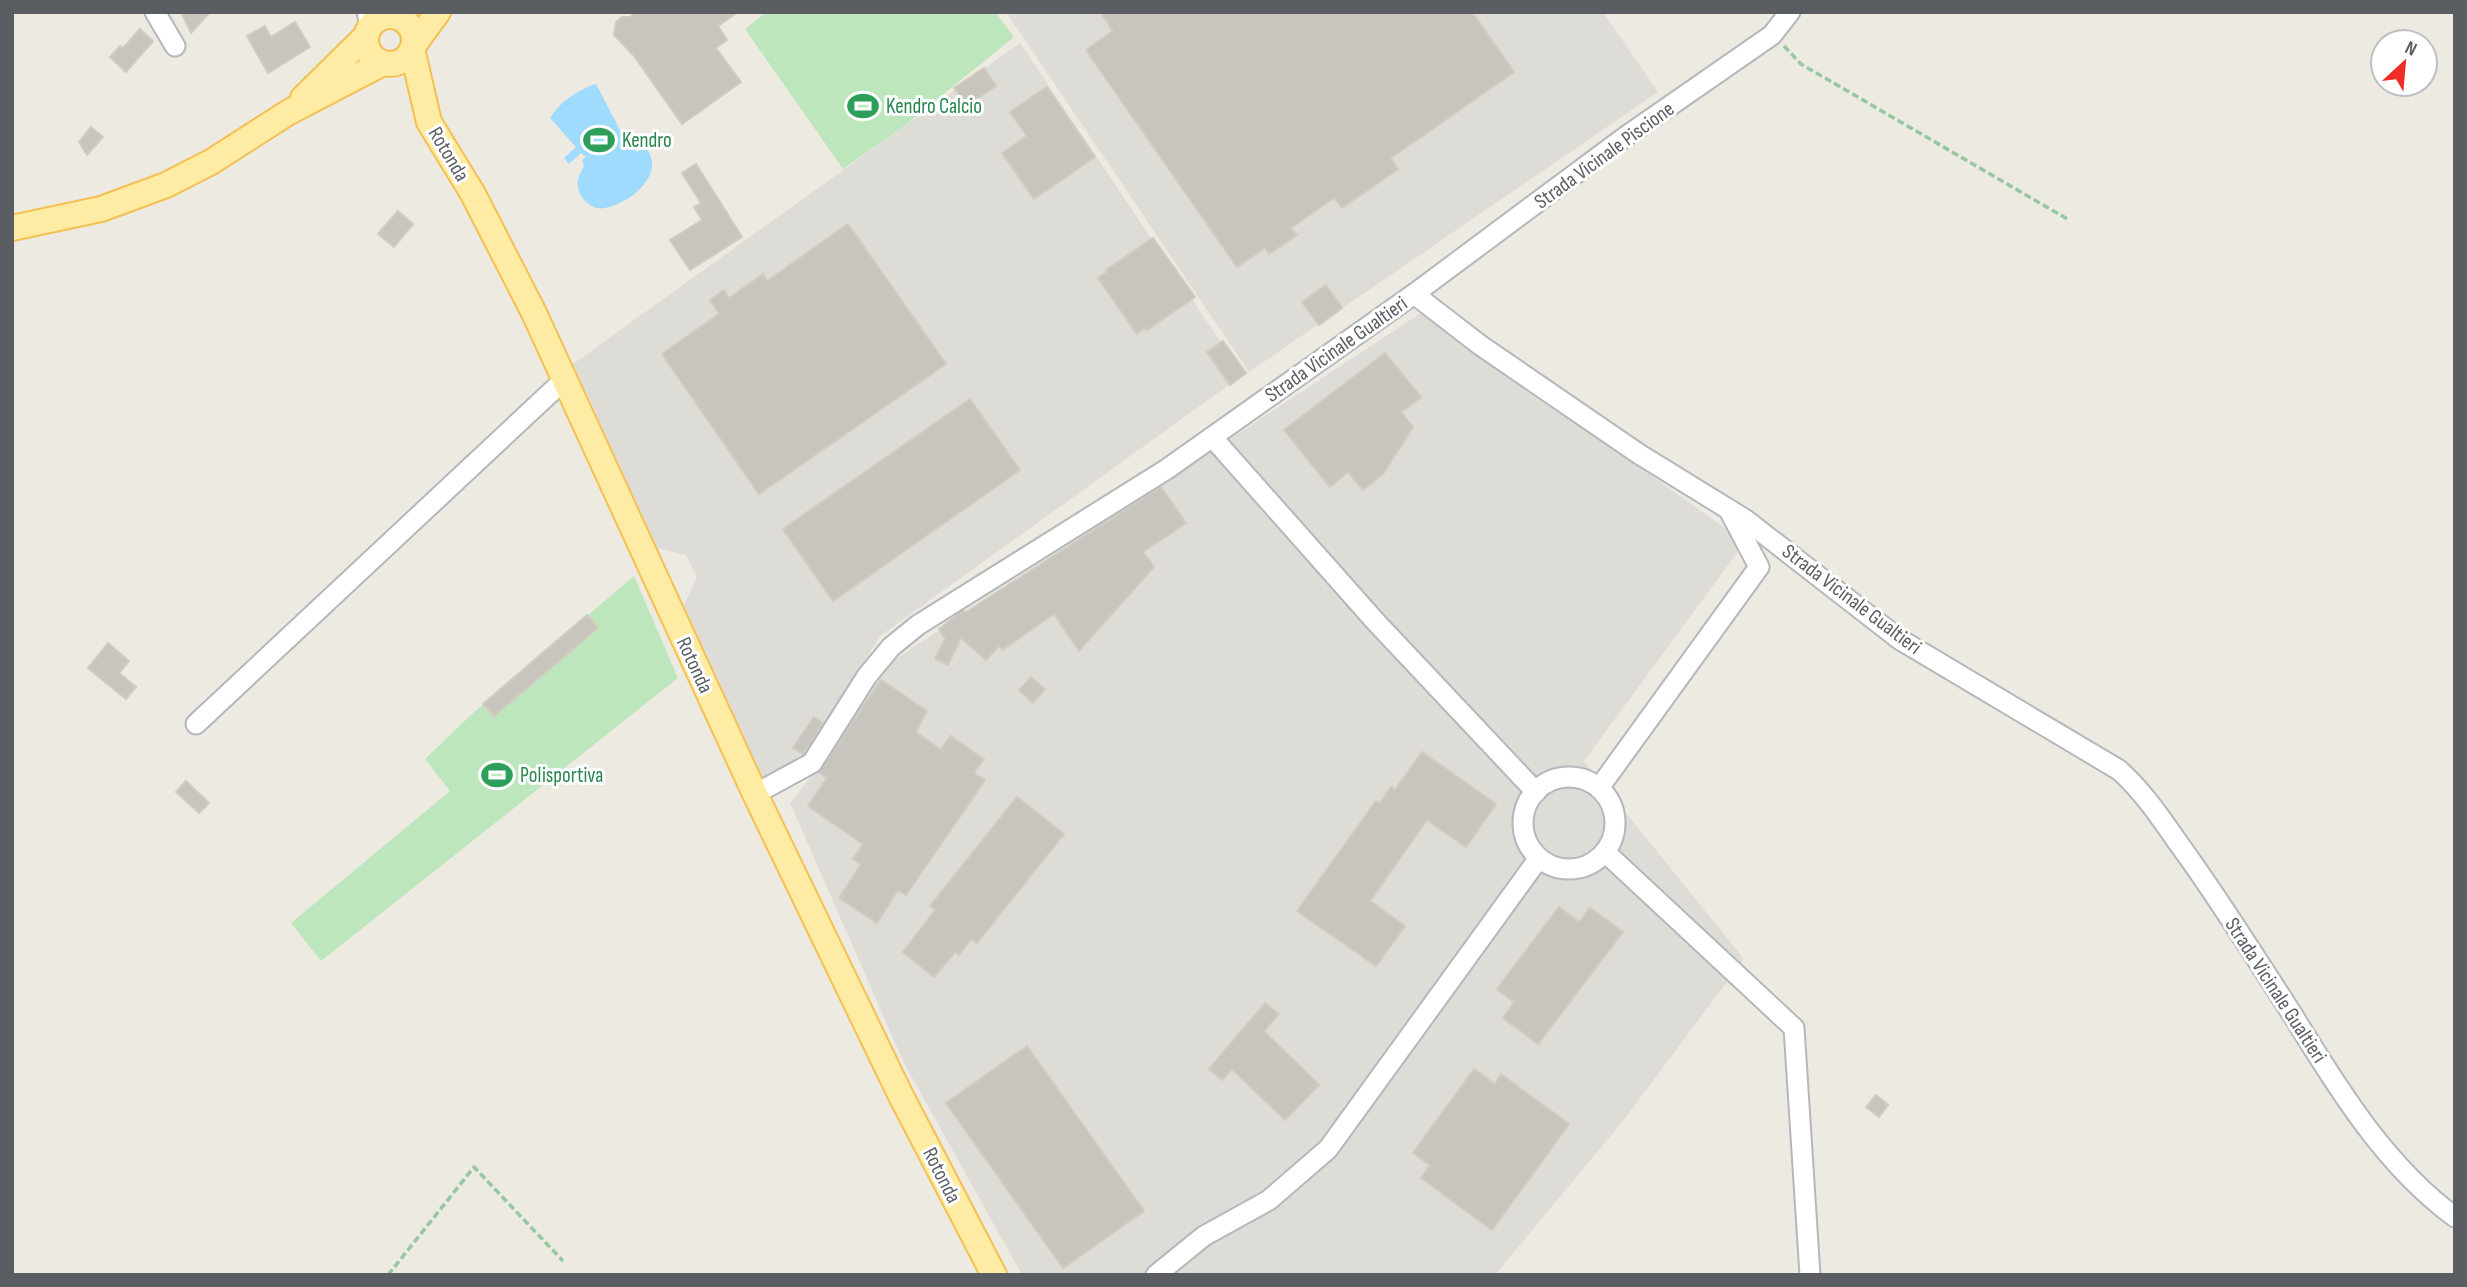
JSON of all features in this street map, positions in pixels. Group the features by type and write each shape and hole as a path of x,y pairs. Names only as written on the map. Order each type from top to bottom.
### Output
{"main road":[{"path":"12,228 101,209 166,186 211,162 289,112 385,64 398,63 408,56 438,12"},
{"path":"385,19 406,22 413,32 413,47"},
{"path":"385,19 367,49 374,59 385,64 429,122"},
{"path":"289,112 385,19"},
{"name":"Rotonda","path":"413,47 429,122 473,194 534,313 755,794 900,1094 994,1275"}],"street":[{"path":"155,12 175,46"},
{"name":"Strada Vicinale Piscione","path":"1413,294 1625,137 1772,35 1790,12"},
{"name":"Strada Vicinale Gualtieri","path":"755,794 812,764 867,676 891,647 918,625 1167,469 1413,294 1480,345 1639,454 1729,509 1899,639 2119,770 2138,787 2231,919 2355,1111 2396,1163 2431,1199 2455,1217"},
{"path":"196,724 564,380"},
{"path":"1212,437 1375,621 1536,792"},
{"path":"1599,788 1759,568 1729,509"},
{"path":"1563,777 1578,778 1599,788 1613,807 1616,823 1613,838 1605,852 1594,862 1566,869 1552,866 1539,858 1524,833 1528,804 1536,792 1548,782 1563,777"},
{"path":"1605,852 1794,1028 1810,1275"},
{"path":"1156,1275 1204,1236 1269,1200 1328,1149 1539,858"}],"path":[{"path":"1772,35 1801,64 2069,220"},
{"path":"388,1275 474,1167 563,1261"}],"shaded area":[{"path":"1006,12 1603,12 1658,92 1249,372"},
{"path":"1020,43 1243,375 880,636 807,754 761,780 684,605 697,577 686,555 657,548 573,364"},
{"path":"1421,313 1745,542 1584,761 1744,959 1623,1121 1495,1275 1022,1275 904,1063 790,803 817,769 879,670"}],"green space":[{"name":"Kendro Calcio","path":"767,12 995,12 1014,37 904,126 843,169 745,29"},
{"name":"Polisportiva","path":"634,576 678,678 321,961 291,923 450,791 425,759 473,713"}],"water":[{"name":"Kendro","path":"596,84 621,132 637,152 645,147 651,157 652,167 649,177 635,194 605,208 596,208 581,196 578,181 584,166 582,160 586,157 581,153 569,164 564,158 576,147 550,118 570,97"}],"building":[{"path":"181,12 210,12 191,33"},
{"name":"Kendro","path":"636,12 738,12 718,26 727,40 716,48 741,82 682,124 634,56 614,35 616,22"},
{"path":"1100,12 1472,12 1514,72 1391,158 1398,169 1342,208 1334,198 1291,228 1297,235 1269,254 1265,248 1237,267 1086,50 1113,31"},
{"path":"295,22 310,47 268,73 247,36 265,26 271,37"},
{"path":"140,29 153,41 126,72 110,57 120,46 123,48"},
{"path":"984,68 996,86 966,106 954,88"},
{"path":"1047,87 1095,157 1034,199 1002,153 1027,136 1010,112"},
{"path":"91,127 103,137 87,155 79,142"},
{"path":"696,164 742,237 690,270 670,240 702,220 694,207 701,203 682,173"},
{"path":"398,211 413,224 394,247 378,234"},
{"path":"848,224 946,364 759,494 662,354 719,314 710,300 724,290 729,298 763,274 767,281"},
{"path":"1153,238 1195,297 1137,334 1098,278"},
{"path":"1326,285 1342,308 1319,325 1302,302"},
{"path":"1223,341 1246,373 1230,385 1207,352"},
{"path":"1385,353 1421,397 1401,412 1413,427 1383,474 1363,490 1348,472 1330,487 1284,430"},
{"path":"970,399 1020,470 833,601 783,529"},
{"path":"1161,487 1186,523 1143,552 1154,567 1079,651 1054,614 1002,650 999,646 986,660 961,638 948,665 935,659 945,639 939,629 957,615 966,612"},
{"path":"587,615 598,628 494,716 483,704"},
{"path":"108,643 129,661 119,673 136,687 126,699 88,668"},
{"path":"1031,677 1045,689 1033,703 1019,690"},
{"path":"881,680 927,711 916,732 941,750 950,736 984,759 974,773 985,780 906,895 898,890 877,923 839,898 861,864 853,859 863,844 808,806 827,778 819,772"},
{"path":"814,717 823,723 803,754 793,748"},
{"path":"1422,752 1496,804 1466,847 1427,820 1370,901 1405,926 1376,966 1297,911 1376,801 1380,803 1391,787 1395,790"},
{"path":"186,781 209,803 199,813 176,792"},
{"path":"1017,797 1064,834 977,943 971,939 959,955 955,952 934,977 903,952 935,910 930,906"},
{"path":"1559,907 1579,922 1590,908 1623,932 1538,1044 1503,1018 1514,1002 1497,989"},
{"path":"1265,1003 1279,1014 1264,1031 1319,1085 1285,1120 1232,1069 1222,1080 1209,1069"},
{"path":"1027,1046 1144,1211 1063,1268 946,1103"},
{"path":"1474,1069 1495,1084 1501,1074 1569,1124 1492,1230 1421,1178 1430,1165 1413,1153"},
{"path":"1876,1095 1888,1105 1879,1117 1866,1107"}],"place":[{"name":"Kendro Calcio","path":"863,106"},
{"name":"Kendro","path":"599,140"},
{"name":"Polisportiva","path":"497,775"}]}
